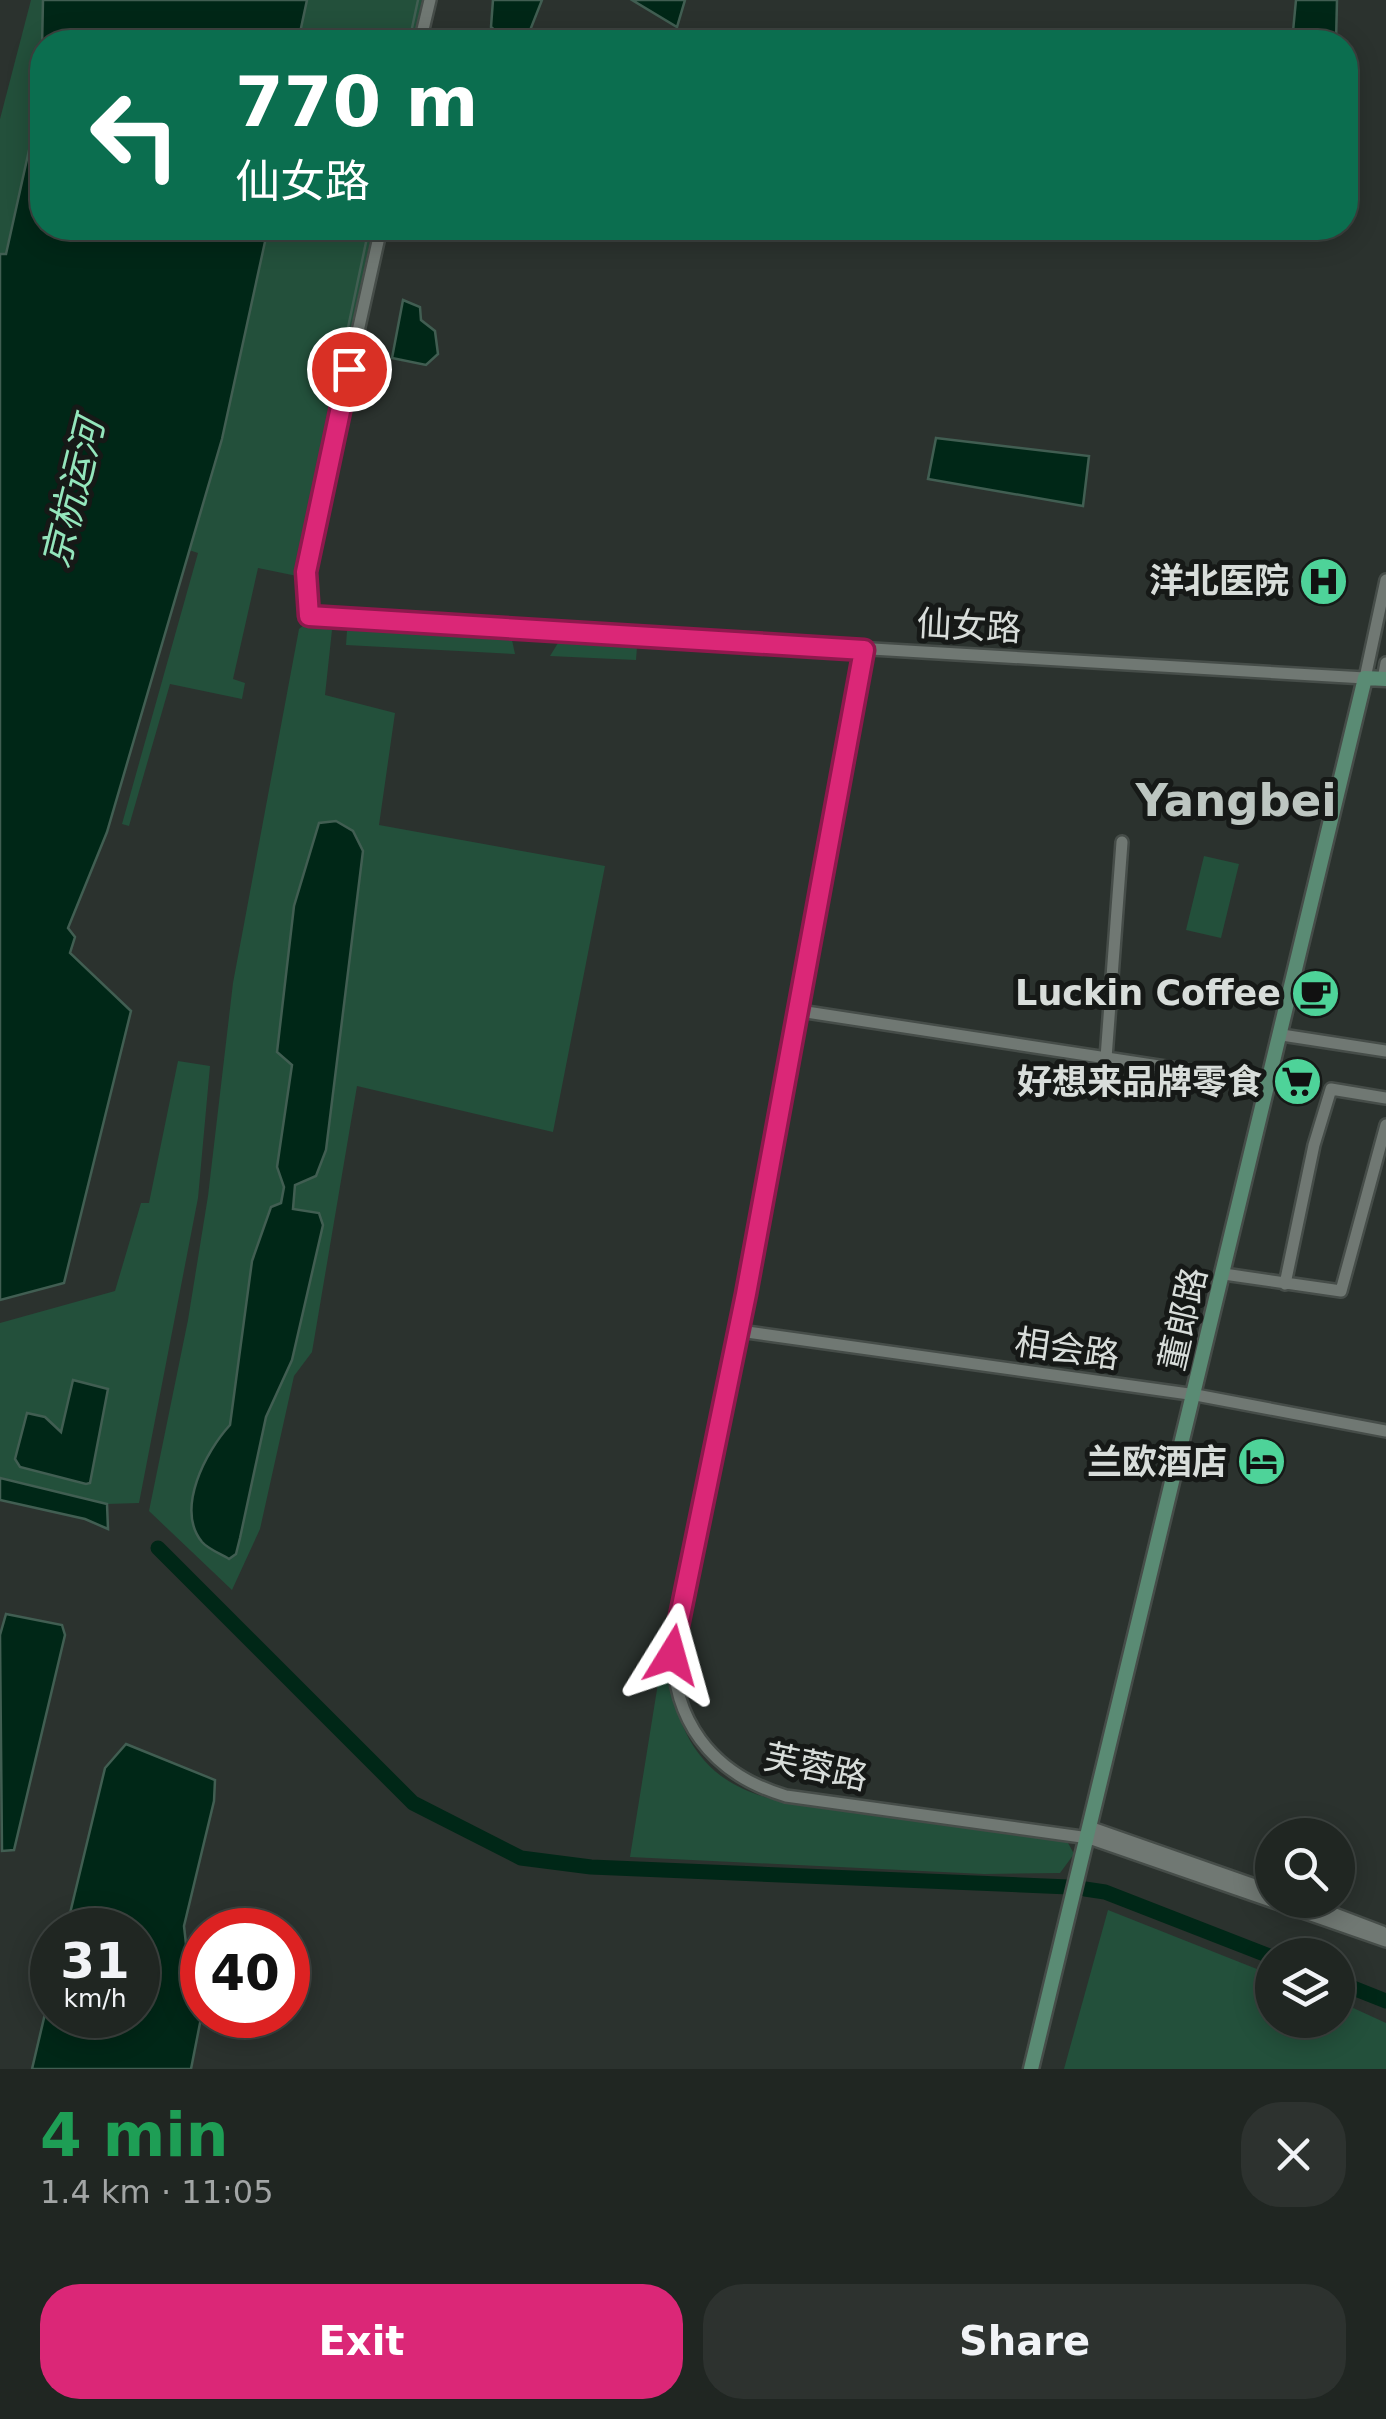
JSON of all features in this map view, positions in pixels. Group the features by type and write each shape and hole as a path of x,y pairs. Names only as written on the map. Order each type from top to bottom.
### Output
{"main road":[{"name":"仙女路","path":"1364,678 1385,673"},
{"name":"董郎路","path":"1031,2069 1196,1395 1364,678"}],"street":[{"path":"423,30 430,0"},
{"name":"仙女路","path":"377,240 310,546 306,585 309,616 1364,678"},
{"name":"董郎路","path":"1364,678 1386,580"},
{"name":"芙蓉路","path":"864,650 740,1331 673,1640 674,1683 682,1712 700,1742 726,1770 758,1788 786,1796 1090,1833"},
{"path":"1106,1058 1122,842"},
{"path":"800,1011 1270,1083"},
{"path":"1282,1035 1386,1052"},
{"path":"1285,1284 1314,1145 1331,1090 1386,1098"},
{"path":"1224,1274 1338,1292 1343,1288 1386,1125"},
{"name":"相会路","path":"740,1331 1196,1395 1386,1430"},
{"path":"1090,1833 1255,1886"},
{"path":"1090,1833 1386,1937"},
{"path":"1341,1918 1386,1937"}],"shaded area":[{"path":"31,0 43,0 42,30 30,30 30,144 5,254 0,254 0,119"},
{"path":"307,0 422,0 416,30 301,30"},
{"path":"265,240 370,240 297,576 258,568 233,679 245,683 242,699 170,684 129,826 122,824 198,553 189,550 222,439"},
{"path":"304,625 332,630 325,695 395,713 379,825 605,866 553,1132 357,1086 312,1352 294,1376 260,1529 232,1590 149,1511 188,1320 208,1196 233,983 299,629"},
{"path":"347,631 512,640 515,654 346,645"},
{"path":"558,643 637,647 636,660 550,656"},
{"path":"1204,856 1239,864 1221,938 1186,930"},
{"path":"178,1061 210,1066 198,1198 139,1503 107,1504 0,1477 0,1323 115,1291 141,1203 149,1203"},
{"path":"664,1646 674,1700 690,1741 713,1769 742,1788 776,1800 815,1807 1067,1841 1074,1854 1060,1873 984,1874 630,1857"},
{"path":"1108,1910 1255,1968 1255,2038 1355,2038 1355,2009 1386,2023 1386,2069 1064,2069"}],"water":[{"path":"43,0 307,0 301,30 42,30"},
{"path":"493,0 542,0 530,30 491,27"},
{"path":"632,0 685,0 677,27"},
{"path":"1296,0 1337,0 1336,30 1293,30"},
{"name":"京杭运河","path":"30,146 30,240 265,240 222,439 107,832 68,928 75,937 70,953 131,1011 64,1283 0,1300 0,254 6,254"},
{"path":"403,300 420,307 421,320 435,331 438,354 426,365 392,358"},
{"path":"936,438 1089,456 1083,506 928,479"},
{"path":"336,821 353,831 363,851 326,1150 316,1176 295,1185 293,1209 319,1213 323,1225 292,1360 266,1417 236,1554 229,1559 202,1542 194,1529 193,1497 203,1465 230,1425 252,1261 271,1207 281,1203 284,1187 277,1167 292,1065 277,1052 294,906 319,823"},
{"path":"73,1380 108,1389 90,1483 86,1484 20,1467 15,1459 27,1413 45,1417 61,1432"},
{"path":"0,1478 107,1504 108,1529 85,1519 0,1500"},
{"path":"6,1614 62,1625 65,1635 14,1850 2,1851 0,1635"},
{"path":"126,1744 215,1780 214,1801 188,1908 180,1908 180,2038 197,2038 191,2069 32,2069 39,2038 160,2038 160,1908 71,1908 105,1768"}],"waterway":[{"path":"412,30 418,0"},
{"path":"306,527 366,240"},
{"path":"158,1548 413,1803 521,1858 591,1867 1069,1887"},
{"path":"1085,1889 1105,1892 1255,1950"},
{"path":"1355,1989 1386,2001"}],"place":[{"name":"洋北医院","path":"1324,581"},
{"name":"Luckin Coffee","path":"1316,993"},
{"name":"好想来品牌零食","path":"1297,1082"},
{"name":"兰欧酒店","path":"1262,1462"}],"district":[{"name":"Yangbei","path":"1236,800"}],"route":[{"path":"349,369 310,546 306,572 309,616 864,650 733,1363 672,1655"}]}
